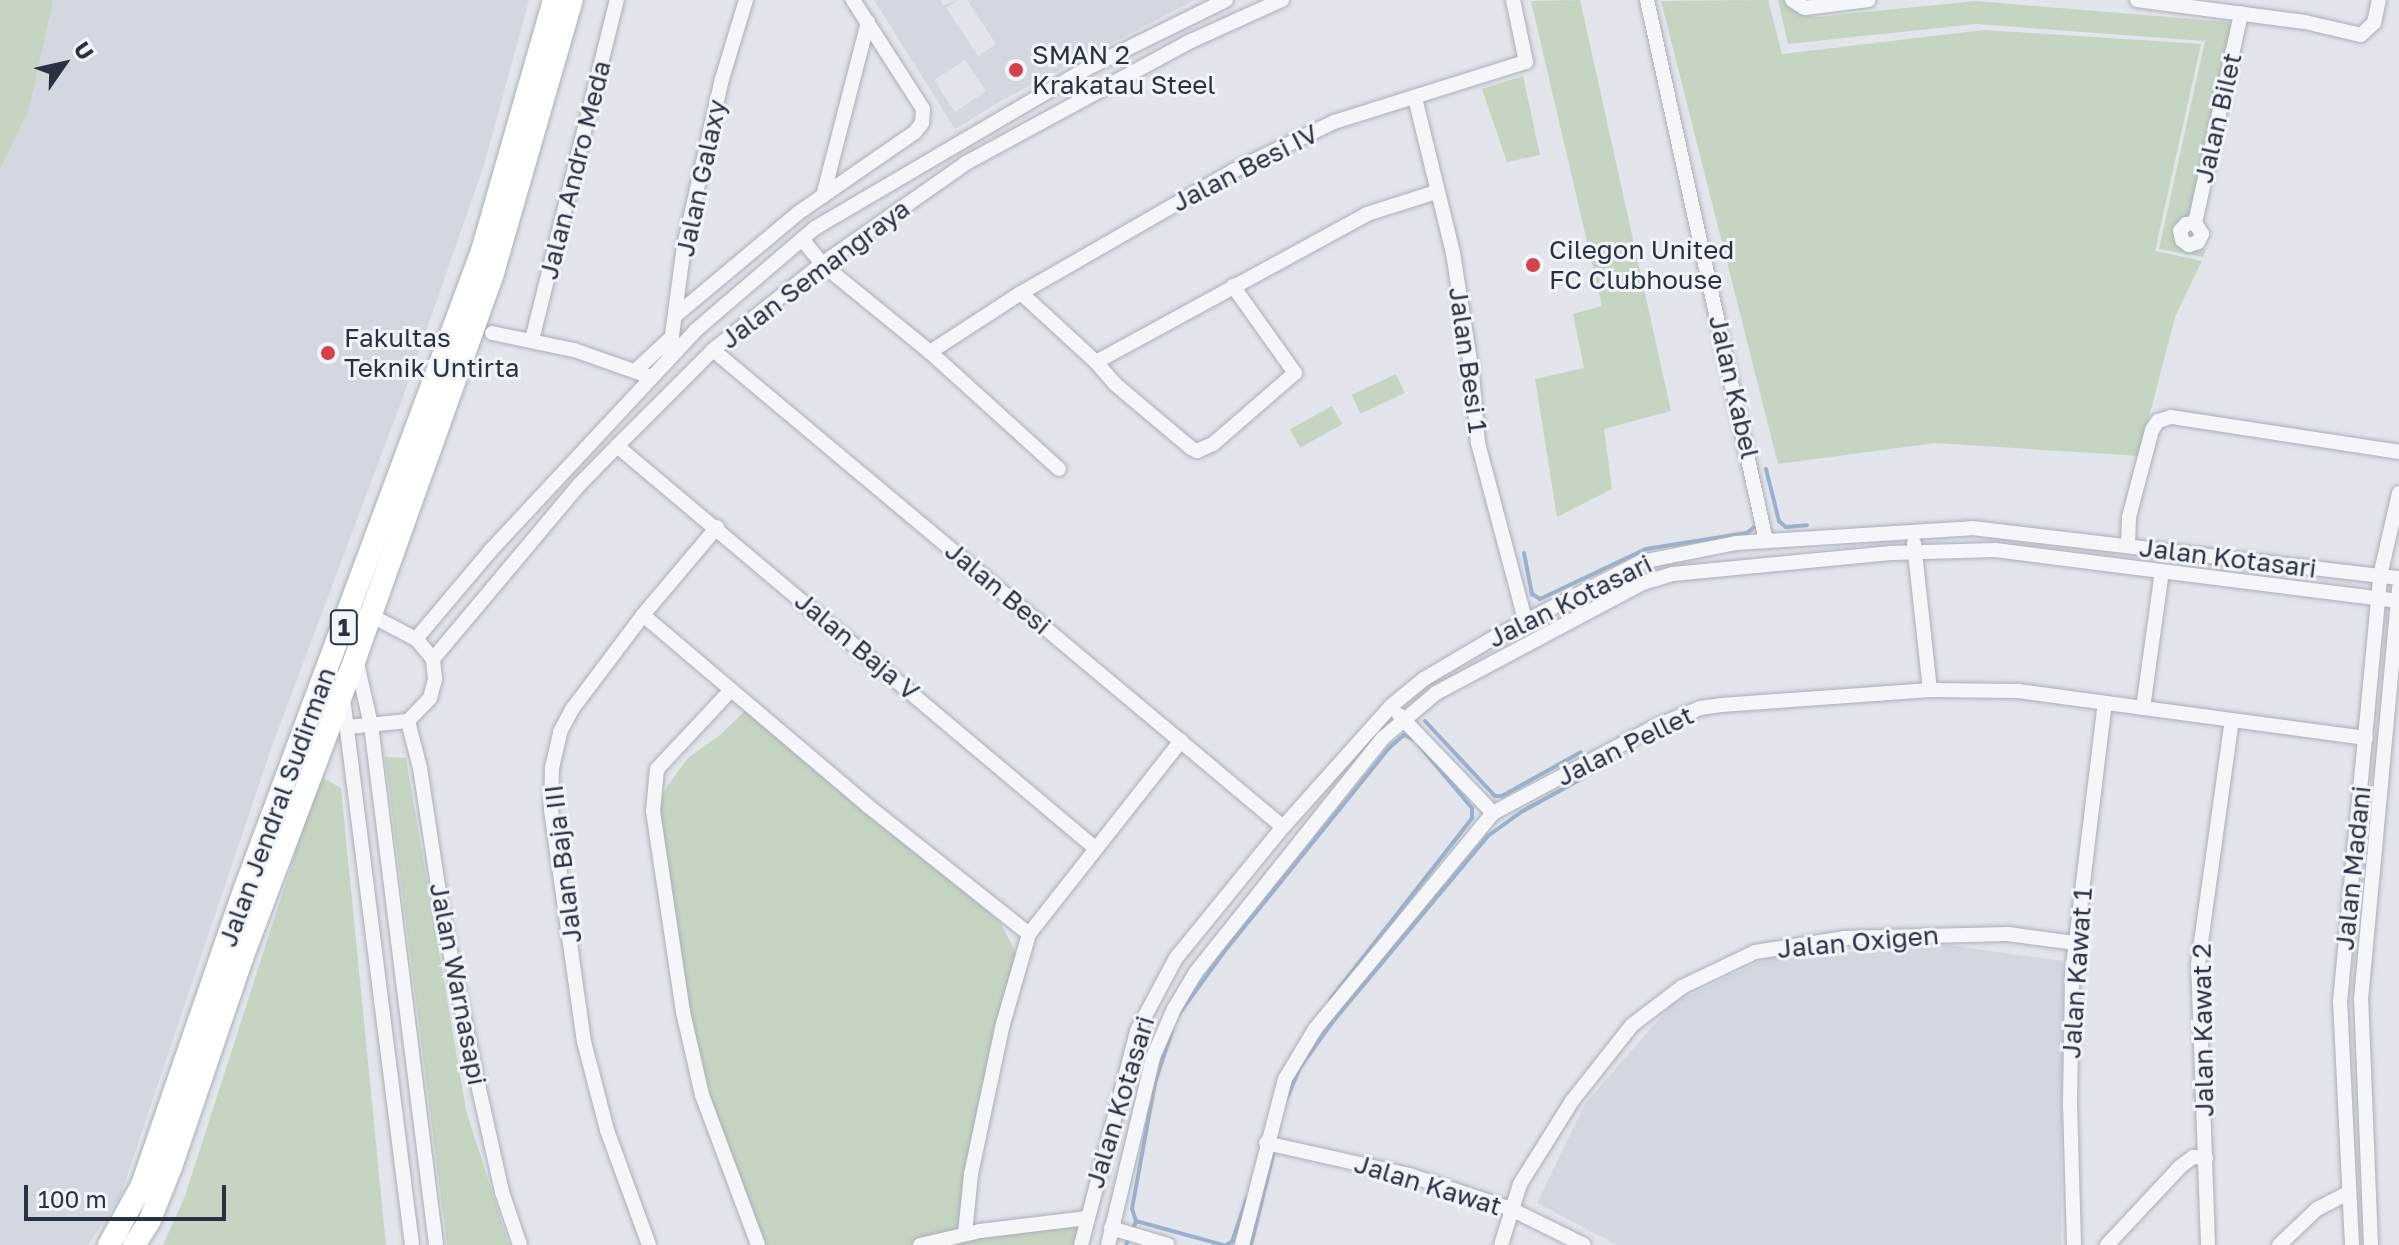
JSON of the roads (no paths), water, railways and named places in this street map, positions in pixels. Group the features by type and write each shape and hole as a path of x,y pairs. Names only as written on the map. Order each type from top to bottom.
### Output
{"highway":[{"name":"Jalan Jendral Sudirman","path":"109,1245 142,1185 245,888 331,661 355,615 482,251 554,0"},
{"name":"1","path":"134,1245 156,1205 242,958 356,656 355,615 493,273 572,0"}],"street":[{"name":"Jalan Andro Meda","path":"532,340 617,0"},
{"name":"Jalan Galaxy","path":"669,358 690,219 722,79 746,0"},
{"path":"675,316 823,196 915,132 924,117 923,109 853,0"},
{"name":"Jalan Semangraya","path":"416,639 491,550 696,330 802,239 839,212 1086,69 1226,0"},
{"name":"Jalan Semangraya","path":"433,659 579,485 617,446 713,350 822,264 966,163 1191,41 1282,0"},
{"name":"Jalan Besi IV","path":"930,352 1021,293 1233,171 1334,122 1526,62 1513,0"},
{"name":"Jalan Kabel","path":"1647,0 1766,535"},
{"path":"1792,0 1805,8 1868,0"},
{"path":"2137,0 2241,13 2361,35 2374,23 2379,0"},
{"name":"Jalan Bilet","path":"2195,223 2241,13"},
{"path":"823,196 868,22"},
{"name":"Jalan Besi 1","path":"1415,98 1453,253 1472,373 1478,443 1525,620"},
{"path":"1096,362 1367,214 1436,192"},
{"path":"802,239 822,264 930,352 1059,469"},
{"path":"1021,293 1096,362 1115,384 1197,451 1203,450 1257,409 1295,373 1233,286"},
{"path":"492,333 532,340 651,377"},
{"path":"635,371 672,337"},
{"name":"Jalan Besi","path":"713,350 1283,827"},
{"path":"2128,546 2132,506 2152,430 2158,421 2171,417 2399,452"},
{"name":"Jalan Baja V","path":"617,446 1095,848"},
{"name":"Jalan Madani","path":"2352,1245 2340,1002 2380,576 2399,493"},
{"name":"Jalan Baja III","path":"649,1245 607,1130 590,1070 551,809 552,768 560,732 592,682 717,527"},
{"name":"Jalan Kotasari","path":"1081,1245 1137,1031 1176,958 1283,827 1391,706 1424,679 1525,620 1647,559 1766,535 1972,528 2399,578"},
{"path":"1913,531 1930,690"},
{"name":"Jalan Kotasari","path":"1108,1245 1159,1040 1196,972 1383,738 1436,693 1653,580 1673,574 1915,553 1995,550 2379,599 2398,594"},
{"path":"2143,708 2162,571"},
{"name":"Jalan Madani","path":"2371,1245 2361,999 2398,594"},
{"path":"348,727 408,721 430,698 435,679 433,659 416,639 355,615"},
{"path":"643,615 1029,934"},
{"path":"356,656 371,725 436,1245"},
{"path":"331,661 342,691 348,727 412,1245"},
{"path":"731,690 657,769 653,811 683,1012 702,1095 758,1245"},
{"name":"Jalan Pellet","path":"1242,1245 1272,1145 1285,1079 1315,1029 1493,813 1654,727 1700,708 1930,690 2018,691 2366,738"},
{"name":"Jalan Kawat 1","path":"2074,1245 2070,1105 2075,943 2105,703"},
{"path":"1391,706 1493,813"},
{"name":"Jalan Kawat 2","path":"2208,1245 2198,964 2232,720"},
{"name":"Jalan Warnasapi","path":"408,721 423,783 443,918 475,1071 502,1192 520,1245"},
{"path":"965,1234 971,1174 996,1054 1029,934 1181,741"},
{"name":"Jalan Oxigen","path":"1501,1245 1520,1184 1605,1055 1632,1025 1667,995 1719,968 1780,946 1844,938 2008,934 2075,943"},
{"path":"1137,1031 1159,1040"},
{"name":"Jalan Kawat","path":"1272,1145 1366,1163 1511,1209 1584,1245"},
{"path":"2107,1245 2181,1166 2193,1157 2206,1158"},
{"path":"2279,1245 2317,1209 2348,1193"},
{"path":"920,1245 965,1234 1087,1218"},
{"path":"1114,1229 1168,1245"}],"waterway":[{"path":"1766,469 1779,521 1786,527 1807,525"},
{"path":"1524,553 1532,594 1540,599 1646,549 1747,533 1757,525"},
{"path":"1425,721 1495,796 1502,796 1581,752"},
{"path":"1178,1015 1223,953 1390,747 1404,735 1413,739"},
{"path":"1330,1000 1472,818 1472,808 1419,745"},
{"path":"1287,1098 1300,1067 1334,1020 1488,836 1521,812 1592,773"},
{"path":"1126,1245 1136,1221 1132,1209 1155,1082 1172,1031"},
{"path":"1251,1245 1274,1151 1277,1151"},
{"path":"1226,1245 1232,1242 1247,1198"},
{"path":"1136,1221 1223,1245"}],"place":[{"name":"SMAN 2 Krakatau Steel","path":"1016,70"},
{"name":"Cilegon United FC Clubhouse","path":"1533,265"},
{"name":"Fakultas Teknik Untirta","path":"328,353"}]}
